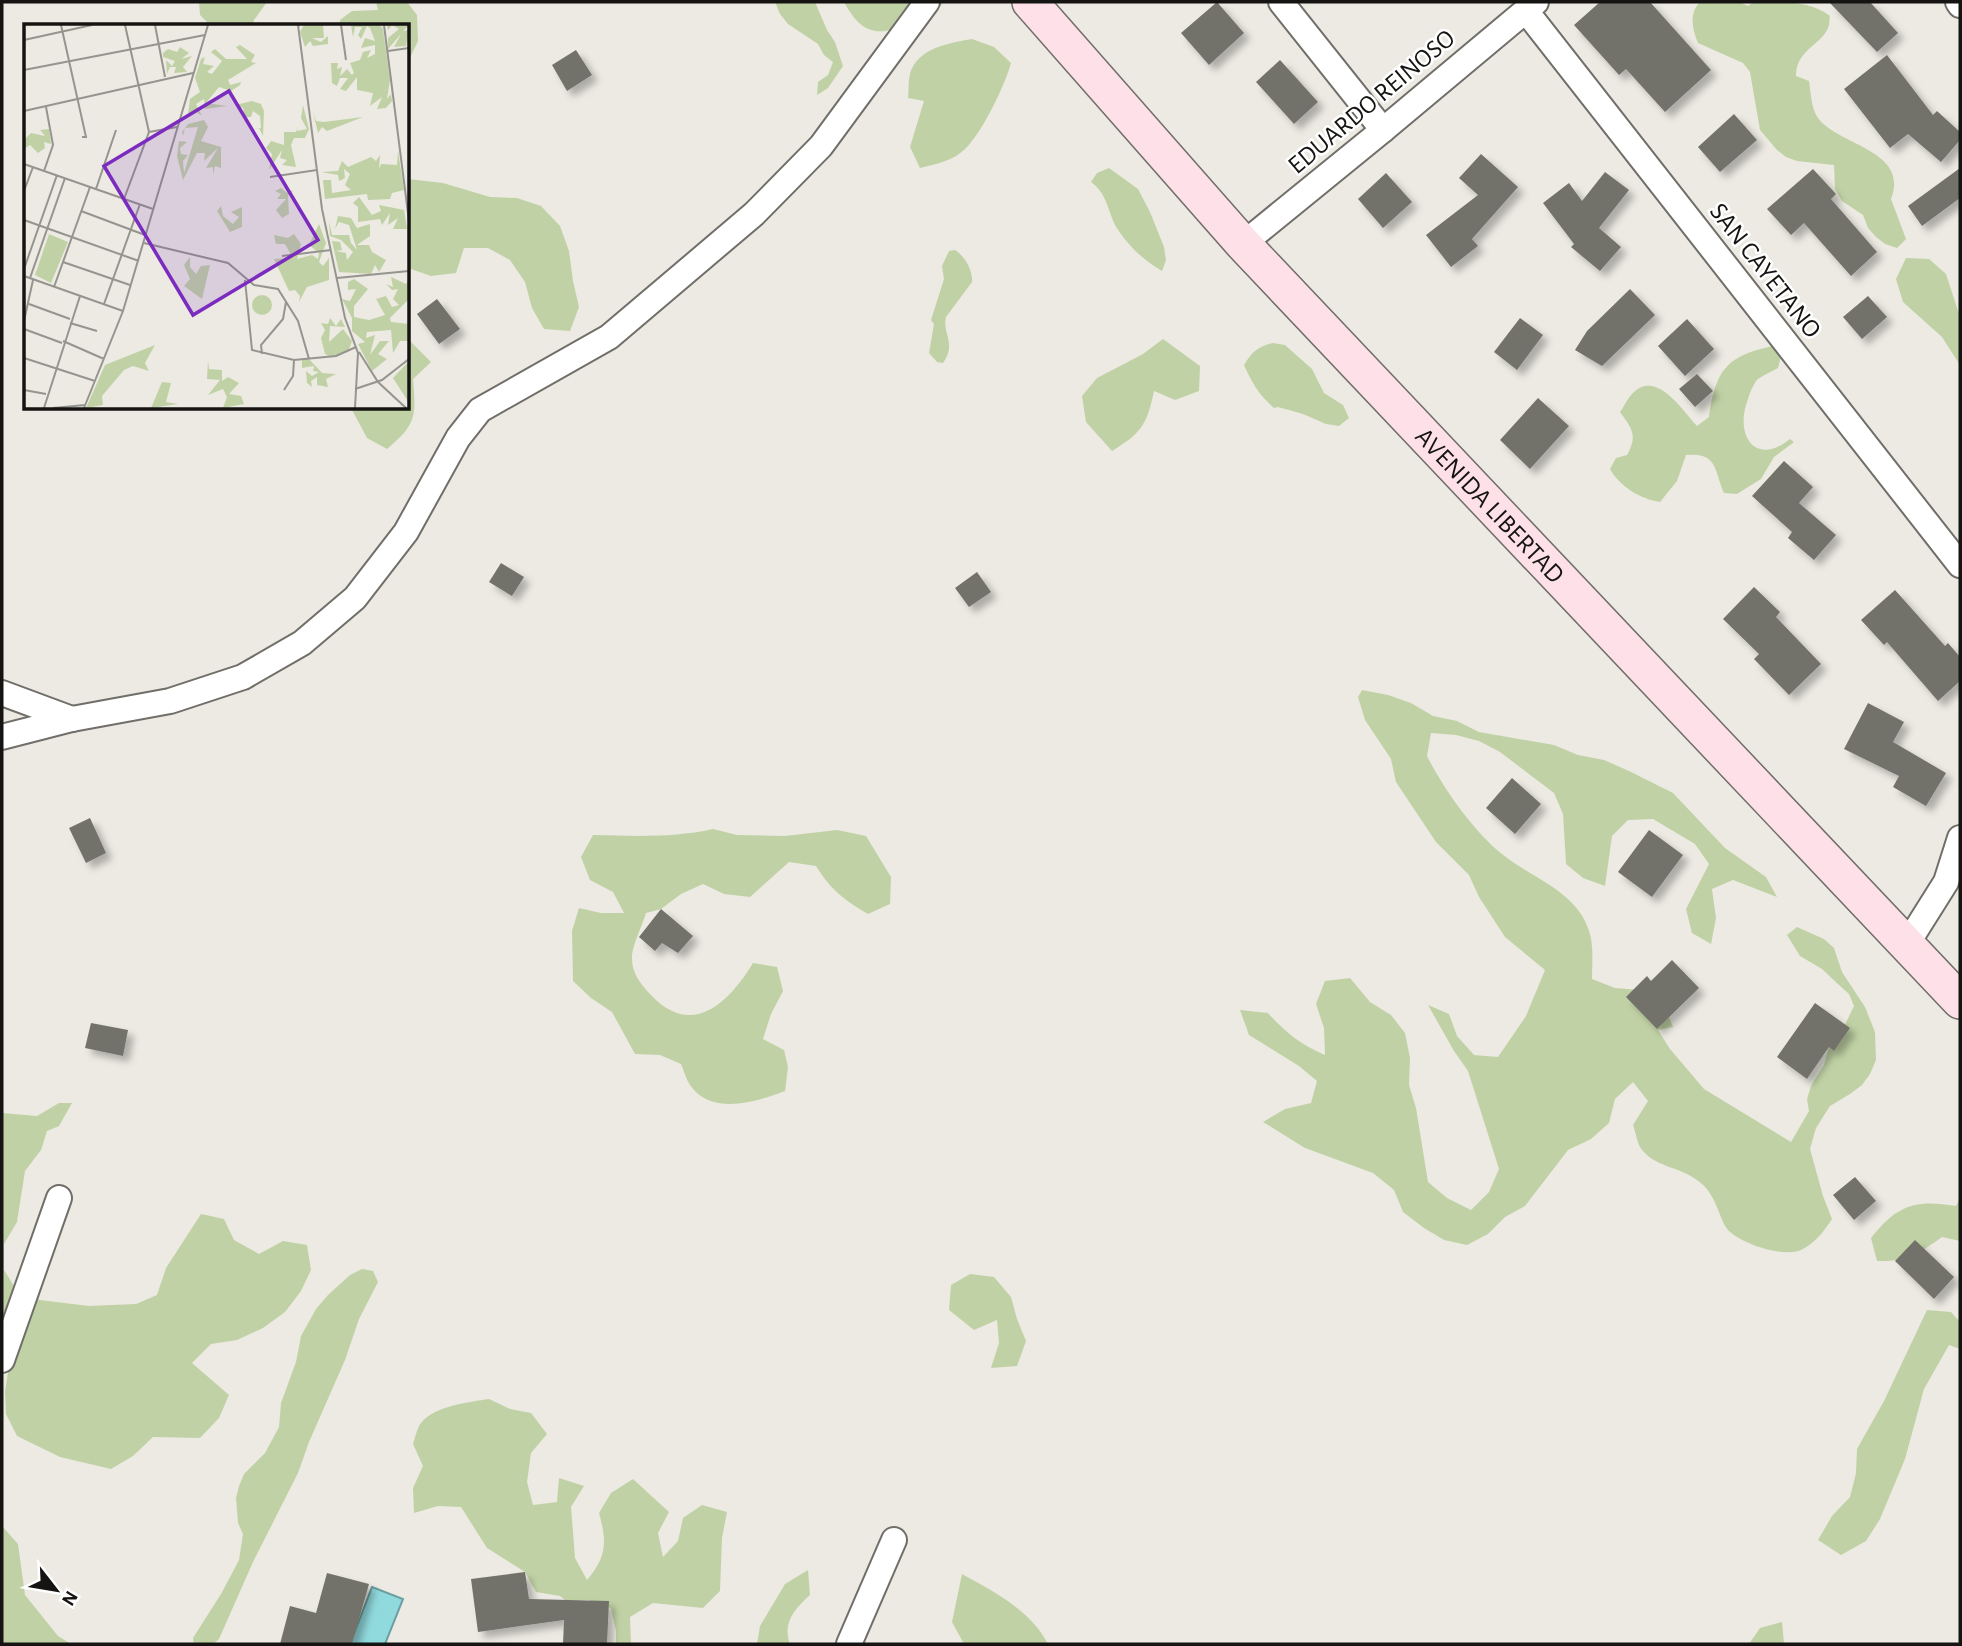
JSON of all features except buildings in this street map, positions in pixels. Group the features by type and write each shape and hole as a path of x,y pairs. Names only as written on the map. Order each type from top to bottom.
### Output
{"main road":[{"name":"AVENIDA LIBERTAD","path":"1034,3 1242,244 1960,1001"}],"street":[{"path":"2,737 72,719 170,701 243,677 302,643 355,598 406,532 458,438 480,410 609,337 754,214 821,146 927,2"},
{"path":"1281,2 1383,131"},
{"name":"EDUARDO REINOSO","path":"1242,244 1383,131 1531,6"},
{"name":"SAN CAYETANO","path":"1531,6 1960,565"},
{"path":"2,693 72,719"},
{"path":"1908,944 1946,882 1960,838"},
{"path":"2,1360 59,1198"},
{"path":"849,1644 894,1540"}],"green space":[{"path":"199,2 267,2 253,24 209,24 200,15"},
{"path":"376,2 407,2 417,15 418,41 410,58 410,24 340,24 340,20 352,11 378,10"},
{"path":"775,2 815,2 835,42 843,66 828,88 817,95 818,82 828,75 833,62 824,55 818,44 788,24"},
{"path":"844,2 944,2 918,21 896,29 877,31 863,26"},
{"path":"1700,2 1739,2 1748,6 1753,2 1794,3 1813,7 1830,16 1829,26 1824,34 1800,60 1796,76 1809,81 1816,114 1828,128 1882,159 1891,170 1894,183 1891,199 1906,239 1897,248 1876,237 1868,228 1863,215 1842,201 1835,189 1834,165 1797,161 1786,157 1760,130 1750,72 1743,63 1698,43 1693,21 1694,11"},
{"path":"972,39 994,47 1011,63 1004,83 972,142 950,159 920,168 910,147 924,101 908,98 910,74 919,58 935,48"},
{"path":"1109,168 1138,189 1150,212 1164,247 1166,260 1162,271 1125,239 1115,225 1104,196 1091,182 1097,173"},
{"path":"410,179 443,183 490,197 517,198 541,206 560,226 569,251 579,307 570,331 544,329 532,308 525,282 510,260 488,248 464,248 456,273 431,276 410,269"},
{"path":"955,250 968,264 972,282 946,317 949,350 943,363 937,362 929,353 934,324 931,320 944,279 942,266 949,251"},
{"path":"1906,258 1929,259 1946,274 1960,317 1960,365 1942,337 1903,302 1896,279"},
{"path":"1163,339 1200,366 1199,391 1175,400 1154,391 1142,427 1112,451 1086,422 1082,396 1097,378 1143,354"},
{"path":"410,341 431,362 413,379 414,411 409,426 387,449 367,438 352,410 410,410"},
{"path":"1273,343 1285,345 1312,369 1324,393 1343,405 1349,418 1339,426 1274,408 1256,388 1244,365 1256,350"},
{"path":"1773,346 1781,356 1778,368 1758,379 1752,389 1744,412 1746,435 1758,448 1767,450 1790,439 1794,442 1774,457 1761,479 1737,494 1724,493 1716,470 1709,460 1704,456 1686,455 1677,481 1660,502 1632,491 1619,481 1610,469 1616,458 1627,455 1632,442 1632,432 1620,412 1632,394 1641,387 1659,388 1676,402 1697,426 1709,417 1715,387 1726,368 1744,355"},
{"path":"1362,690 1411,703 1433,716 1457,721 1479,732 1554,745 1578,755 1604,760 1629,771 1673,793 1725,848 1766,877 1777,897 1733,880 1712,889 1716,918 1711,944 1692,933 1686,909 1709,864 1695,844 1653,819 1628,820 1612,836 1605,886 1583,878 1566,864 1563,814 1554,793 1500,752 1479,741 1456,735 1431,733 1427,756 1470,822 1502,854 1564,895 1583,917 1592,942 1592,979 1615,988 1640,990 1664,1005 1673,1027 1658,1030 1670,1049 1704,1089 1791,1142 1809,1111 1807,1099 1811,1086 1824,1065 1829,1047 1838,1039 1854,1006 1849,994 1822,969 1800,956 1787,935 1797,927 1824,939 1834,948 1842,972 1865,1007 1875,1032 1876,1060 1862,1085 1830,1106 1816,1128 1810,1149 1832,1219 1812,1243 1795,1252 1775,1251 1753,1245 1728,1230 1711,1195 1702,1184 1655,1161 1640,1148 1633,1125 1648,1101 1633,1082 1615,1099 1609,1123 1591,1139 1568,1150 1525,1206 1505,1217 1488,1234 1467,1245 1444,1240 1403,1212 1394,1190 1373,1173 1305,1148 1263,1122 1285,1109 1311,1103 1317,1081 1299,1066 1249,1035 1240,1010 1268,1013 1294,1037 1325,1055 1324,1028 1316,1004 1325,981 1350,978 1370,1002 1391,1015 1405,1033 1410,1058 1409,1085 1416,1108 1428,1182 1447,1198 1471,1210 1489,1192 1499,1169 1468,1071 1428,1005 1449,1014 1457,1036 1474,1055 1498,1057 1526,1016 1545,970 1505,937 1479,897 1469,875 1436,842 1396,782 1391,759 1365,720 1358,697"},
{"path":"713,829 737,835 785,836 837,830 866,836 891,877 890,904 868,914 839,894 816,866 789,862 750,897 724,894 703,884 681,894 661,909 646,913 633,949 632,964 641,984 667,1008 682,1014 709,1010 733,990 753,963 777,967 783,991 771,1014 763,1039 784,1050 788,1067 785,1091 735,1104 710,1101 699,1095 689,1083 681,1064 660,1055 635,1054 612,1012 591,998 573,981 572,931 579,908 601,913 624,913 613,892 590,880 581,857 593,835 668,835"},
{"path":"59,1103 72,1103 59,1126 47,1131 41,1150 25,1171 17,1222 4,1244 4,1270 17,1291 40,1300 89,1306 136,1304 157,1295 166,1268 201,1214 224,1219 234,1240 259,1254 283,1241 307,1245 311,1270 301,1291 285,1312 263,1328 237,1340 211,1344 192,1363 229,1395 219,1418 200,1438 153,1437 133,1456 111,1469 60,1457 17,1436 6,1414 5,1391 9,1367 2,1360 2,1113 37,1116"},
{"path":"1960,1198 1960,1241 1942,1237 1912,1255 1896,1260 1877,1261 1871,1238 1889,1218 1918,1204 1956,1206"},
{"path":"362,1269 373,1271 378,1282 359,1319 298,1473 253,1562 219,1639 213,1644 194,1644 193,1638 239,1560 243,1534 238,1523 236,1498 239,1486 244,1474 265,1453 279,1427 281,1403 296,1362 301,1336 316,1309 328,1295 350,1275"},
{"path":"970,1274 994,1277 1011,1297 1026,1341 1017,1366 991,1368 999,1343 997,1320 974,1330 949,1310 951,1285"},
{"path":"1927,1310 1951,1312 1960,1322 1960,1349 1949,1345 1924,1389 1905,1459 1880,1519 1866,1541 1841,1555 1818,1540 1832,1516 1850,1497 1856,1473 1857,1449 1884,1401"},
{"path":"489,1399 510,1409 531,1413 547,1434 531,1453 527,1482 533,1505 557,1502 559,1478 584,1486 571,1507 575,1558 587,1580 604,1548 599,1513 611,1493 633,1479 669,1512 658,1533 663,1557 678,1541 683,1518 702,1505 727,1512 722,1538 720,1591 703,1608 653,1603 630,1617 631,1644 616,1644 611,1608 589,1600 565,1600 560,1596 536,1592 525,1572 487,1548 461,1507 438,1506 414,1513 413,1488 423,1466 413,1444 420,1425 434,1412 462,1403"},
{"path":"2,1526 18,1544 25,1595 58,1636 71,1644 2,1644"},
{"path":"808,1570 810,1595 791,1616 788,1629 790,1644 757,1644 760,1626 785,1584"},
{"path":"962,1574 1022,1612 1048,1644 964,1644 952,1622"},
{"path":"1782,1622 1784,1644 1749,1644 1760,1628"}],"water":[{"path":"372,1587 403,1599 385,1644 350,1644"}]}
